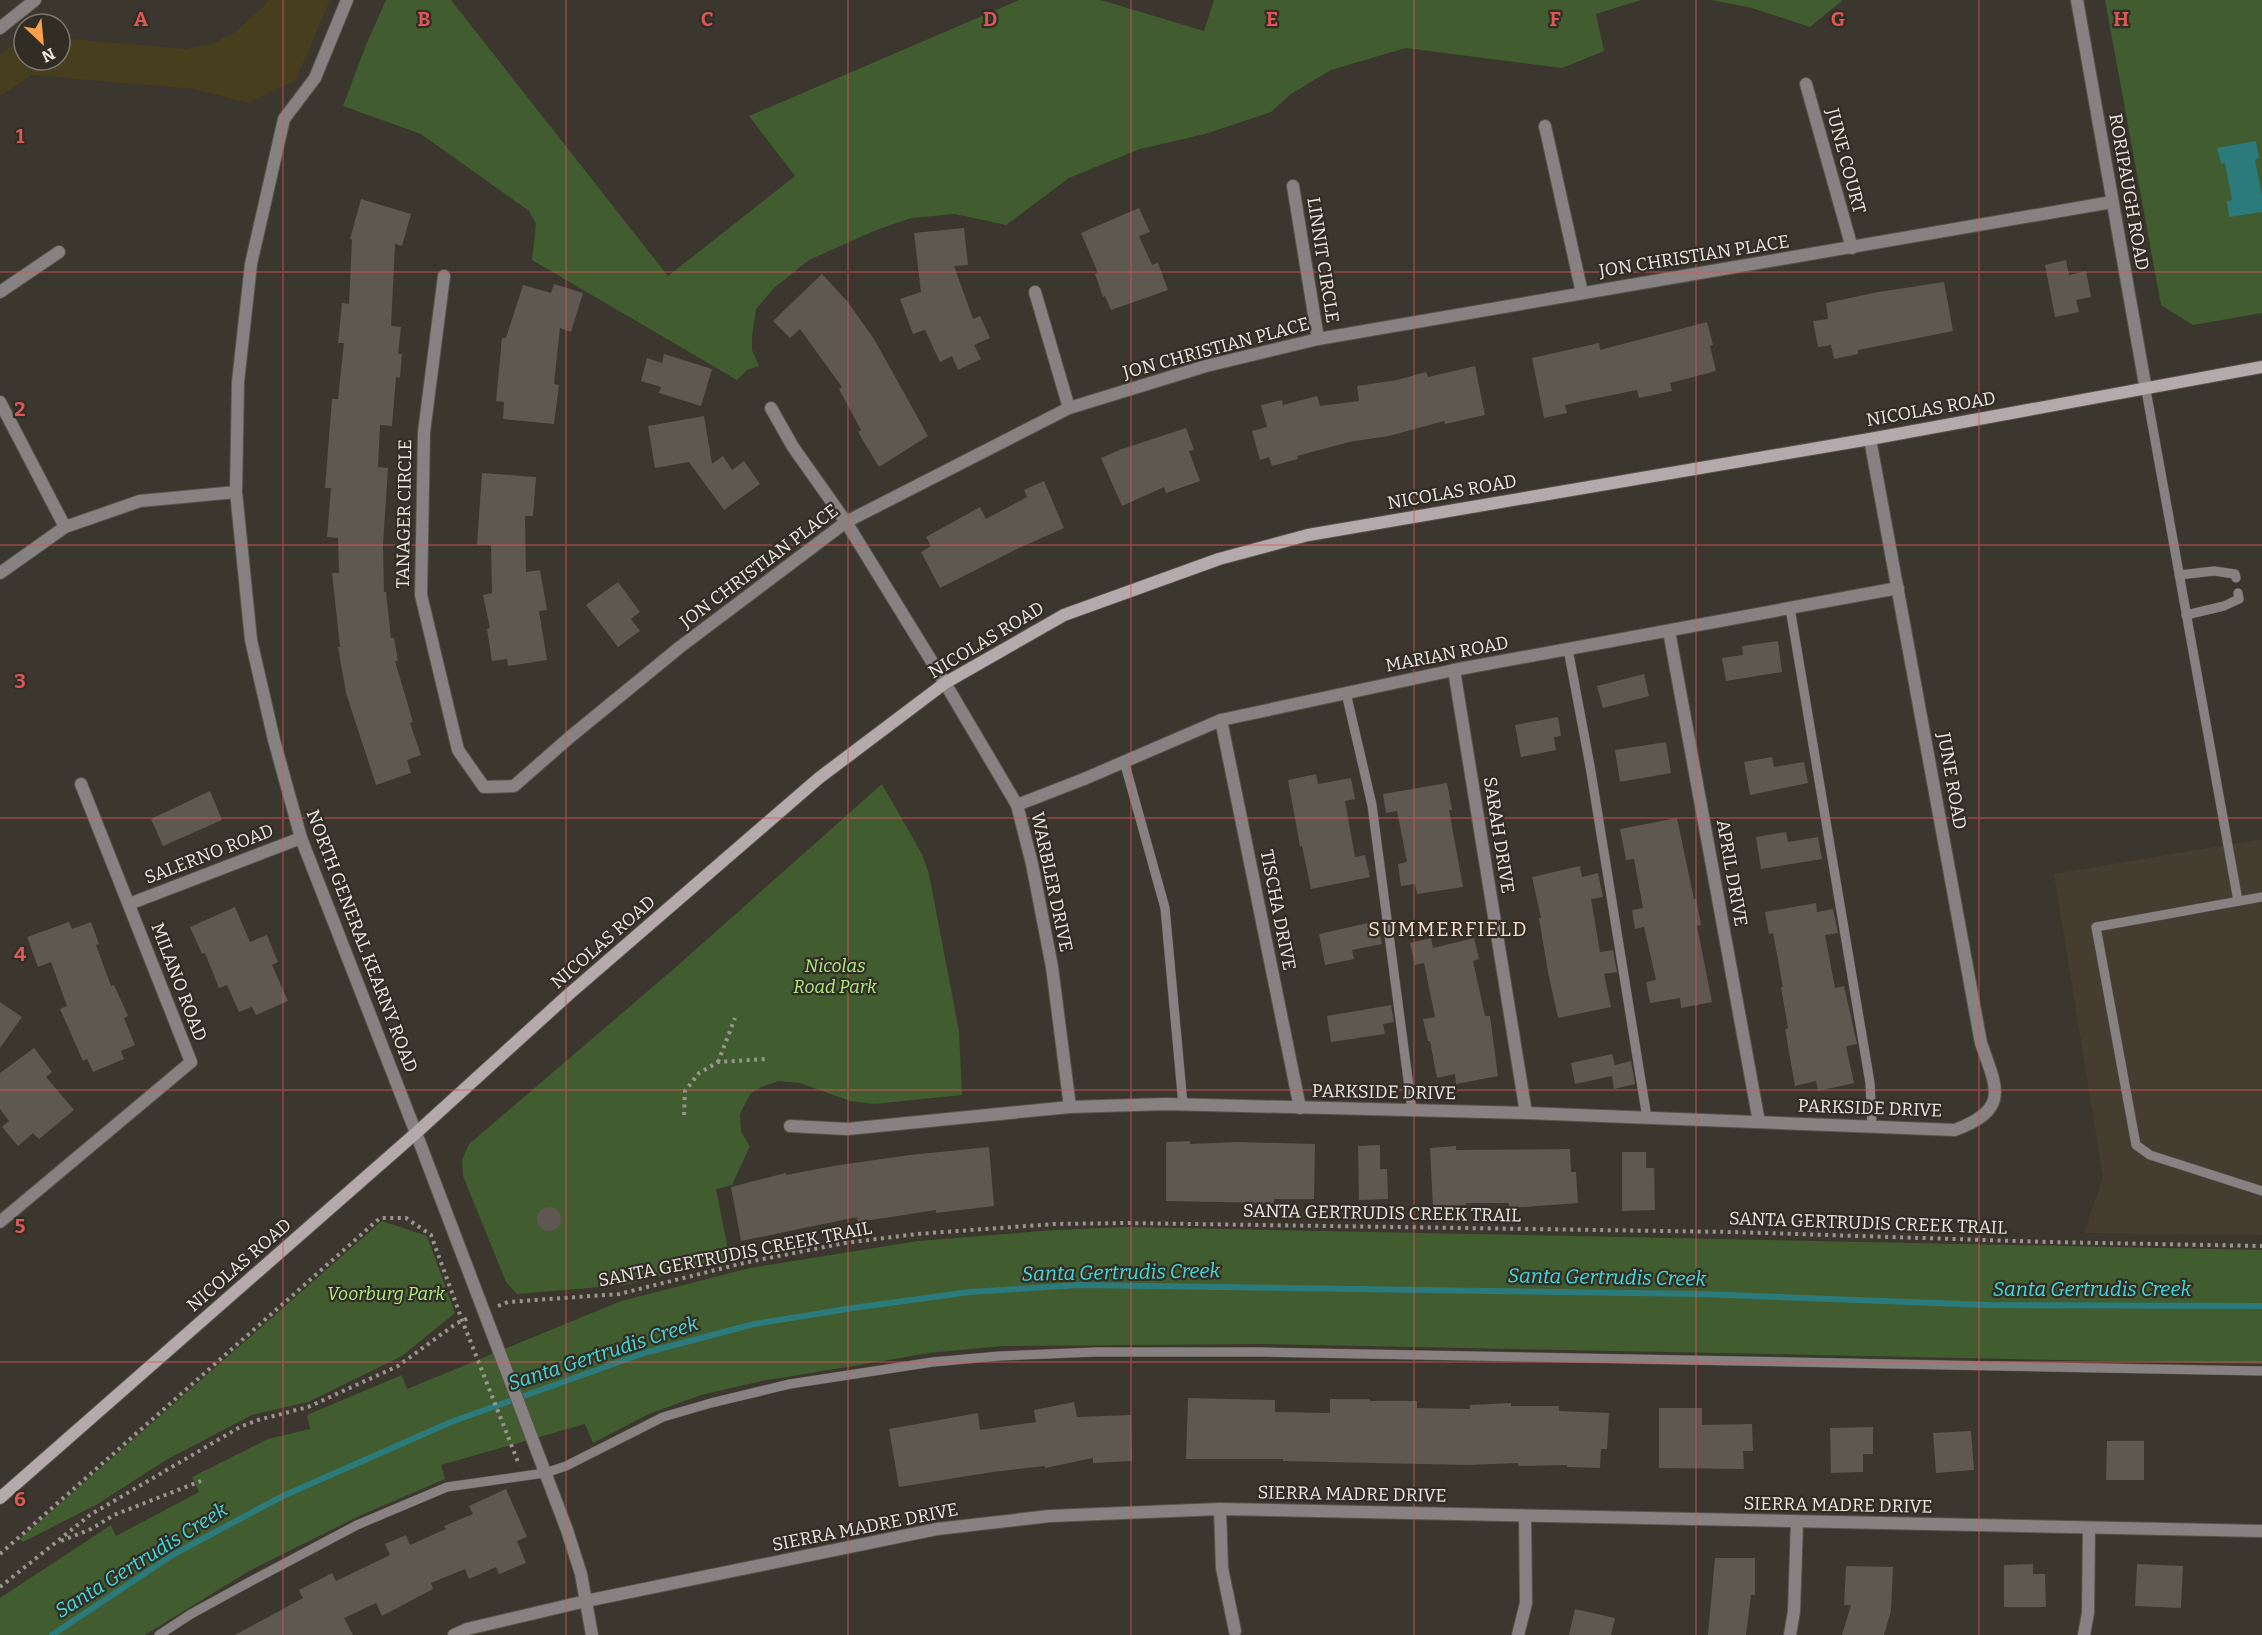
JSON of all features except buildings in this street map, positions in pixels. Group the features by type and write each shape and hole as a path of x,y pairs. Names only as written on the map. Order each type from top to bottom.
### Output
{"main road":[{"name":"NICOLAS ROAD","path":"0,1498 416,1133 568,995 819,778 945,683 1064,615 1219,559 1308,535 1870,439 2262,367"}],"street":[{"path":"0,28 35,0"},
{"name":"NORTH GENERAL KEARNY ROAD","path":"347,0 315,78 284,119 251,264 238,382 236,492 251,640 274,740 301,838 416,1133 570,1541 581,1574 592,1635"},
{"name":"RORIPAUGH ROAD","path":"2077,0 2146,390"},
{"name":"JUNE COURT","path":"1806,84 1851,248"},
{"path":"1545,126 1582,293"},
{"name":"LINNIT CIRCLE","path":"1293,186 1318,339"},
{"name":"JON CHRISTIAN PLACE","path":"458,750 484,787 514,786 680,647 846,522 1069,408 1206,366 1318,339 2112,202"},
{"path":"0,292 59,252"},
{"name":"TANAGER CIRCLE","path":"444,276 423,432 421,595 458,750"},
{"path":"1035,292 1069,408"},
{"path":"0,402 66,527"},
{"name":"WARBLER DRIVE","path":"771,408 793,447 846,522 1017,805 1032,864 1052,967 1071,1107"},
{"name":"JUNE ROAD","path":"1870,439 1981,1043 1996,1086 1990,1110 1977,1122"},
{"path":"0,573 66,527 140,501 236,492"},
{"name":"MARIAN ROAD","path":"1017,805 1221,720 1454,670 1898,588"},
{"name":"APRIL DRIVE","path":"1669,630 1759,1122"},
{"name":"SARAH DRIVE","path":"1454,670 1526,1113"},
{"name":"TISCHA DRIVE","path":"1221,720 1300,1108"},
{"name":"MILANO ROAD","path":"2,1214 191,1062 81,784"},
{"name":"SALERNO ROAD","path":"129,904 301,838"},
{"name":"PARKSIDE DRIVE","path":"790,1126 847,1129 1071,1107 1183,1105 1526,1113 1955,1130 1977,1122"},
{"path":"1220,1509 1222,1568 1234,1631"},
{"name":"SIERRA MADRE DRIVE","path":"454,1635 467,1629 586,1601 937,1529 1050,1516 1220,1509 2262,1532"},
{"path":"1518,1635 1526,1603 1526,1516"},
{"path":"1790,1635 1794,1611 1797,1522"},
{"path":"2084,1635 2088,1613 2089,1528"}],"lane":[{"path":"2146,390 2238,901"},
{"path":"2179,574 2214,571 2235,574 2236,578"},
{"path":"2186,615 2224,606 2239,599 2238,593"},
{"path":"1790,608 1870,1083 1872,1126"},
{"path":"1568,649 1590,766 1647,1118"},
{"path":"1346,693 1372,805 1412,1110"},
{"path":"1124,761 1165,908 1183,1105"},
{"path":"2262,897 2096,927 2136,1145 2150,1155 2262,1191"},
{"path":"159,1635 191,1614 357,1525 447,1487 585,1458 663,1417 711,1403 790,1384 933,1362 999,1356 1096,1352 1263,1352 2262,1371"}],"path":[{"path":"718,1062 735,1018"},
{"path":"684,1115 685,1091 699,1073 718,1062 767,1059"},
{"path":"0,1554 380,1218 406,1218 431,1235 521,1470"},
{"name":"SANTA GERTRUDIS CREEK TRAIL","path":"508,1302 619,1294 748,1262 845,1244 916,1234 1054,1224 1126,1223 1720,1232 2262,1246"},
{"path":"0,1587 90,1515 119,1497 240,1428 258,1420 308,1407 398,1366 462,1320"},
{"path":"57,1542 71,1539 114,1515 201,1481"}],"shaded area":[{"path":"2262,839 2262,1235 2084,1233 2103,1177 2054,874"}],"green space":[{"path":"386,0 451,0 668,276 795,176 749,116 1019,0 1101,0 1204,31 1214,0 1641,0 1596,14 1604,51 1562,68 1406,48 1331,70 1291,94 1271,112 1205,134 1140,149 1069,178 1006,225 955,214 911,218 874,231 809,260 774,288 756,309 752,350 759,366 747,370 737,380 532,260 536,224 529,211 421,134 343,106"},
{"path":"1711,0 1843,0 1810,27 1752,8"},
{"path":"2105,0 2262,0 2262,313 2193,325 2161,305"},
{"name":"Nicolas Road Park","path":"882,784 922,854 929,874 959,1031 962,1095 874,1104 850,1101 800,1083 779,1081 761,1087 750,1094 740,1114 741,1132 750,1146 732,1185 716,1189 730,1259 625,1285 517,1294 506,1282 463,1176 462,1160 469,1144 676,967"},
{"name":"Voorburg Park","path":"382,1221 427,1236 455,1313 402,1356 308,1402 252,1415 166,1460 96,1505 23,1542 20,1539"},
{"path":"1128,1227 2262,1250 2262,1364 1263,1344 1003,1346 929,1353 762,1381 701,1395 649,1414 593,1443 585,1424 441,1465 445,1479 357,1517 249,1571 145,1635 0,1635 0,1598 111,1525 116,1536 199,1492 192,1477 268,1439 310,1429 307,1415 402,1375 407,1389 621,1301 750,1268 918,1241 1054,1230"}],"sand":[{"path":"268,0 330,0 296,80 249,103 194,89 32,75 0,96 0,54 12,46 12,72 72,72 72,39 185,49 212,44 235,32"}],"water":[{"path":"2256,141 2259,158 2255,160 2262,195 2262,212 2229,217 2227,201 2232,200 2225,163 2221,164 2217,148"}],"waterway":[{"name":"Santa Gertrudis Creek","path":"52,1635 174,1554 283,1496 451,1422 644,1353 754,1324 853,1308 970,1292 1079,1285 1702,1294 1989,1305 2262,1306"}],"district":[{"name":"SUMMERFIELD","path":"1448,929"}]}
